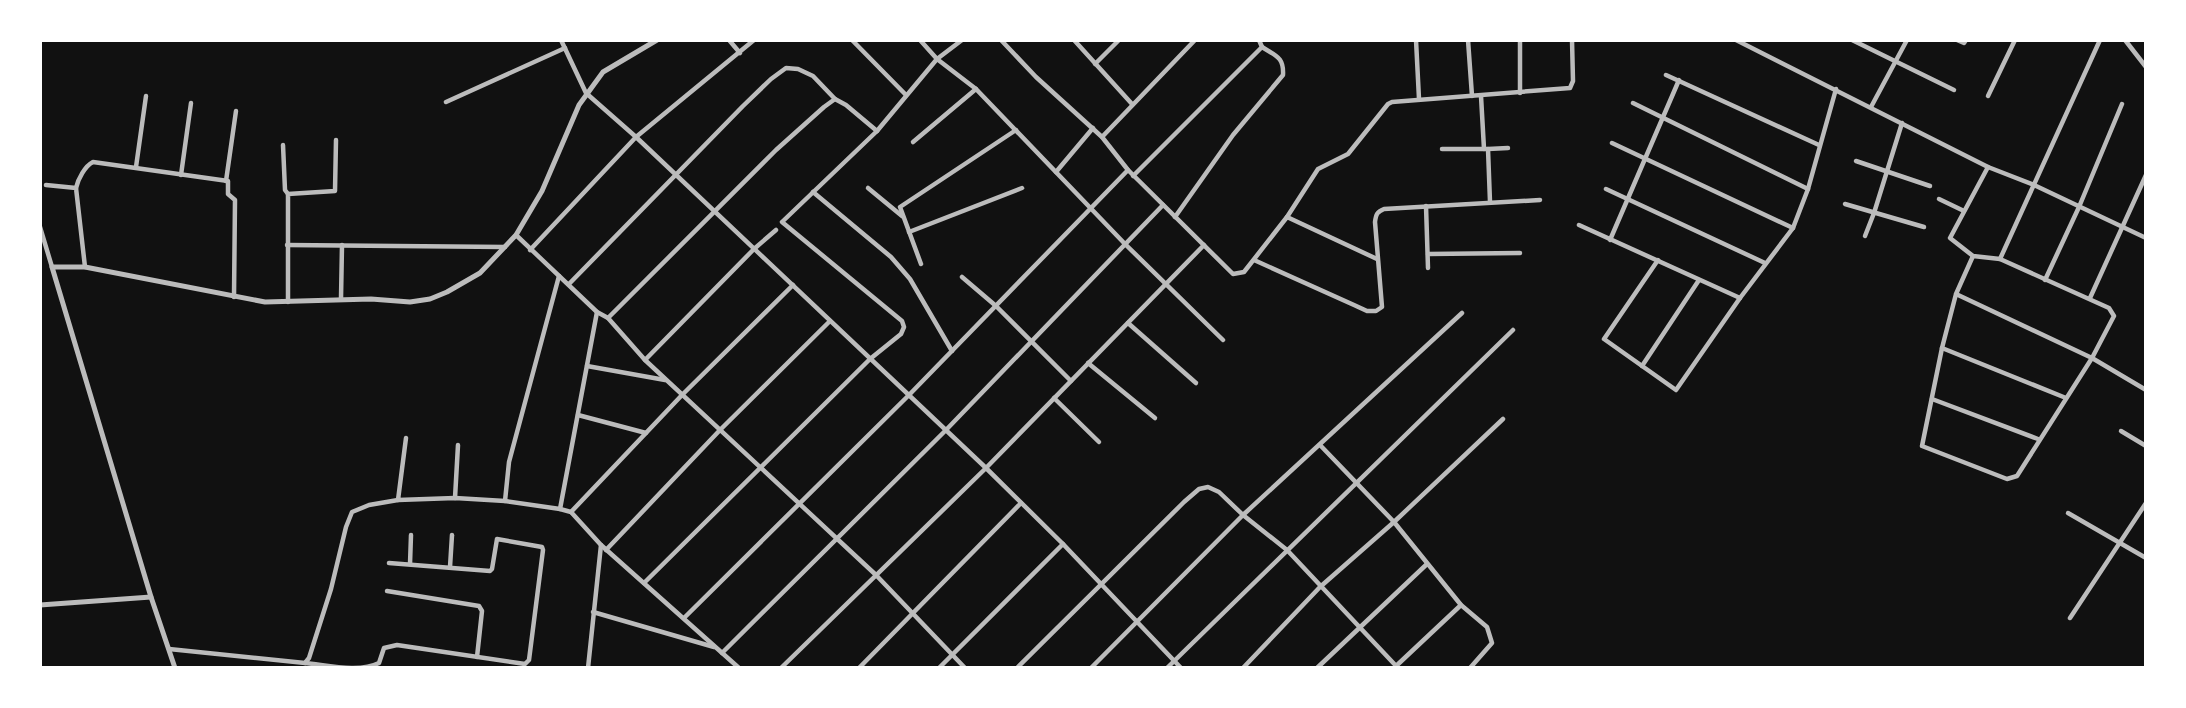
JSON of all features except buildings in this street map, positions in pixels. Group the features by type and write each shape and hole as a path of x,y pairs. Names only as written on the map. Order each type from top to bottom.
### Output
{"street":[{"path":"561,40 586,93 986,468 1181,668"},
{"path":"52,267 85,267 265,302 341,299 410,302 430,299 480,273 516,235 542,191 586,93 603,72 657,40"},
{"path":"729,40 741,53"},
{"path":"530,250 636,137 754,40"},
{"path":"852,40 906,95"},
{"path":"920,40 937,59 976,89 1125,244 1223,340"},
{"path":"644,583 870,359 901,334 904,327 902,321 782,222 877,131 937,59 962,40"},
{"path":"1001,40 1036,77 1102,137 1133,176 1233,274 1244,272 1254,260 1318,169 1348,154 1388,104 1396,101 1570,88 1573,81 1572,40"},
{"path":"1074,40 1132,104"},
{"path":"1095,64 1119,40"},
{"path":"1102,137 1195,40"},
{"path":"1175,217 1233,135 1283,75 1282,59 1262,47 1259,40"},
{"path":"1416,40 1419,99"},
{"path":"1468,40 1472,96"},
{"path":"1520,40 1520,93"},
{"path":"1736,40 1988,167 2034,185 2146,238"},
{"path":"1852,40 1954,90"},
{"path":"1871,107 1907,40"},
{"path":"1957,40 1964,43 1966,40"},
{"path":"1988,96 2015,40"},
{"path":"2000,259 2100,40"},
{"path":"2125,40 2146,67"},
{"path":"1133,176 1262,47"},
{"path":"446,102 565,48"},
{"path":"569,284 743,106 786,68 798,69 813,76 835,99 877,131"},
{"path":"1666,75 1819,145"},
{"path":"1610,240 1679,80"},
{"path":"913,142 976,89"},
{"path":"1658,260 1604,339 1676,390 1765,263 1793,228 1808,190 1836,89"},
{"path":"1481,95 1490,202"},
{"path":"136,167 146,96"},
{"path":"608,318 776,150 835,99"},
{"path":"181,175 191,103"},
{"path":"1633,103 1808,190"},
{"path":"2045,279 2079,207 2122,104"},
{"path":"234,297 235,200 228,194 226,181 236,111"},
{"path":"1865,236 1902,123"},
{"path":"1056,172 1093,128"},
{"path":"921,264 900,207 1016,130"},
{"path":"288,194 335,191 336,140"},
{"path":"1612,143 1793,228"},
{"path":"283,145 285,190 288,194 288,302"},
{"path":"1442,149 1508,148"},
{"path":"1856,161 1930,186"},
{"path":"85,267 76,188 88,165 93,162 226,181"},
{"path":"1973,256 1956,294 1921,442 1922,446 2007,479 2017,476 2038,439 2092,358 2114,316 2109,308 2000,259 1973,256 1950,238 1988,167"},
{"path":"684,618 909,395 1128,170"},
{"path":"2090,299 2146,175"},
{"path":"46,185 76,188"},
{"path":"868,188 905,218"},
{"path":"909,232 1022,188"},
{"path":"1606,189 1765,263"},
{"path":"813,192 891,257 910,279 952,351"},
{"path":"1939,199 1964,211"},
{"path":"1254,260 1367,311 1376,311 1381,307 1375,222 1379,211 1490,202 1540,201"},
{"path":"1845,204 1924,227"},
{"path":"722,653 838,540 1163,205"},
{"path":"1426,206 1427,268"},
{"path":"1287,216 1377,259"},
{"path":"1580,225 1740,298"},
{"path":"40,226 151,597 175,668"},
{"path":"645,360 776,230"},
{"path":"516,235 597,312 608,318 645,360 876,575 965,668"},
{"path":"287,244 505,247"},
{"path":"341,299 342,245"},
{"path":"781,668 986,468 1205,245"},
{"path":"1428,254 1520,253"},
{"path":"505,501 509,462 559,276"},
{"path":"962,277 996,306 1071,381"},
{"path":"1642,366 1699,280"},
{"path":"571,512 682,395 793,285"},
{"path":"1956,294 2092,358 2146,390"},
{"path":"560,509 597,312"},
{"path":"1091,668 1243,515 1462,313"},
{"path":"606,550 720,430 830,321"},
{"path":"1128,323 1196,383"},
{"path":"1167,668 1513,330"},
{"path":"1942,348 2066,398"},
{"path":"1088,363 1155,418"},
{"path":"587,366 666,380"},
{"path":"1054,398 1099,442"},
{"path":"1931,399 2038,439"},
{"path":"578,415 646,433"},
{"path":"1243,668 1320,587 1394,522 1503,419"},
{"path":"2120,431 2146,446"},
{"path":"398,500 406,438"},
{"path":"455,498 458,445"},
{"path":"1320,446 1394,522 1461,605 1487,627 1492,643 1470,668"},
{"path":"1017,668 1100,583 1199,489 1208,488 1219,492 1287,550 1396,667 1461,605"},
{"path":"305,663 309,658 331,589 352,512 369,505 398,500 455,498 505,501 571,512 606,550 739,668"},
{"path":"859,668 1021,503"},
{"path":"2070,618 2146,503"},
{"path":"2068,513 2146,558"},
{"path":"410,564 411,535"},
{"path":"450,567 452,535"},
{"path":"169,649 350,667 376,665 384,648 397,645 525,664 529,660 543,548 497,538 492,570 389,563"},
{"path":"939,668 1063,544"},
{"path":"588,668 601,545"},
{"path":"1317,668 1427,564"},
{"path":"387,592 479,606 482,611 477,657"},
{"path":"40,604 151,597"},
{"path":"593,612 716,647"}]}
